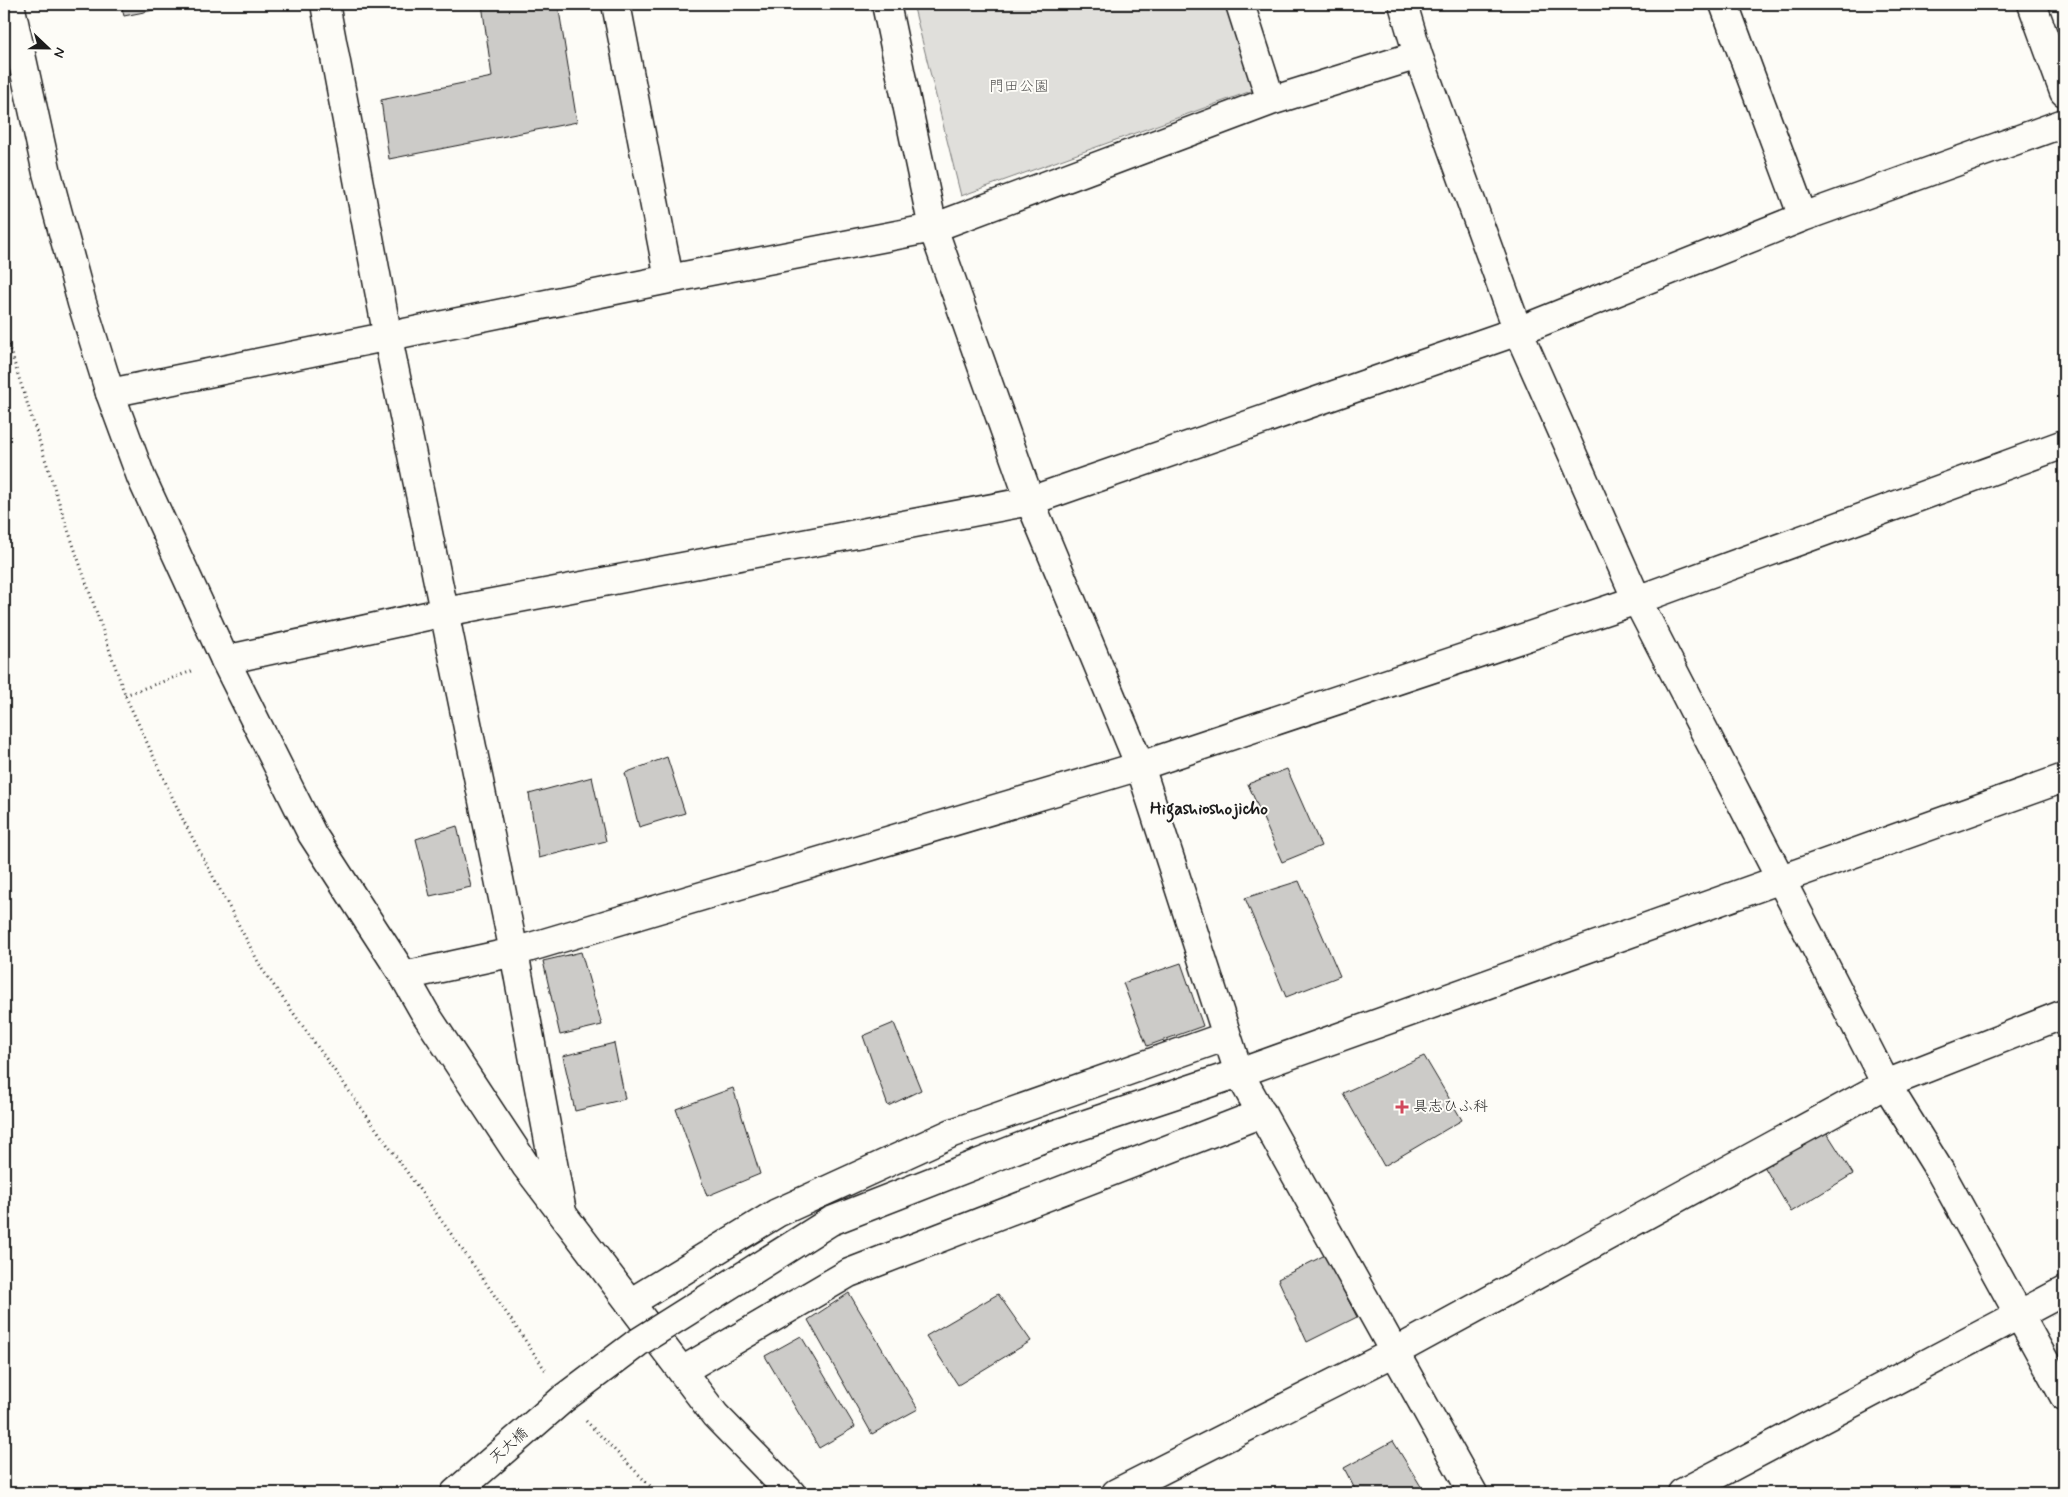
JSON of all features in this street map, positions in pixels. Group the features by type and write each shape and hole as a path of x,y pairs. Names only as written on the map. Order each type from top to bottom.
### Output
{"street":[{"path":"10,4 47,173 82,302 110,394 141,478 225,660 312,834 404,976 425,1013 526,1166 715,1415 791,1493"},
{"path":"325,4 388,338 514,952 562,1212"},
{"path":"616,4 669,279"},
{"path":"886,4 933,228 1030,501 1140,766 1239,1073 1473,1493"},
{"path":"1240,4 1271,101"},
{"path":"1403,4 1418,55 1518,331 1637,600 1886,1084 1940,1173 2064,1396"},
{"path":"1724,4 1803,217"},
{"path":"2032,4 2064,92"},
{"path":"110,394 669,279 933,228 1271,101 1418,55"},
{"path":"225,660 445,612 1030,501 1518,331 1803,217 2064,123"},
{"path":"404,976 514,952 1140,766 1637,600 2064,444"},
{"name":"天大橋","path":"455,1493 564,1398 637,1343 831,1221 1041,1139 1239,1073 2064,778"},
{"path":"1125,1491 1393,1352 1886,1084 2064,1014"},
{"path":"630,1302 777,1212 952,1133 1227,1036"},
{"path":"682,1372 849,1273 1262,1113"},
{"path":"1682,1493 2064,1292"}],"path":[{"path":"4,331 64,518 125,695 181,816 262,969 484,1280 564,1398 657,1493"},
{"path":"125,695 225,660"}],"green space":[{"name":"門田公園","path":"913,4 1226,4 1254,90 961,196"}],"building":[{"path":"121,4 184,4 124,16"},
{"path":"482,4 558,4 577,122 389,159 381,100 492,77"},
{"path":"667,757 685,813 639,827 625,773"},
{"path":"1287,769 1321,846 1282,862 1248,784"},
{"path":"592,777 606,841 539,858 529,794"},
{"path":"457,826 471,887 430,896 416,839"},
{"path":"1299,881 1340,976 1286,997 1245,898"},
{"path":"581,952 602,1025 560,1035 543,961"},
{"path":"1181,963 1203,1026 1147,1046 1123,983"},
{"path":"894,1023 921,1090 888,1106 863,1036"},
{"path":"614,1043 625,1099 575,1111 563,1056"},
{"name":"具志ひふ科","path":"1424,1056 1462,1120 1384,1166 1343,1093"},
{"path":"733,1088 760,1174 707,1196 676,1109"},
{"path":"1822,1125 1853,1174 1791,1212 1758,1156"},
{"path":"1325,1255 1357,1317 1307,1342 1278,1279"},
{"path":"849,1293 918,1409 872,1434 808,1320"},
{"path":"998,1294 1031,1341 958,1385 926,1336"},
{"path":"801,1336 855,1427 819,1448 765,1356"},
{"path":"1393,1441 1425,1493 1357,1493 1344,1468"}],"place":[{"name":"具志ひふ科","path":"1402,1107"}],"district":[{"name":"Higashioshojicho","path":"1209,809"}]}
